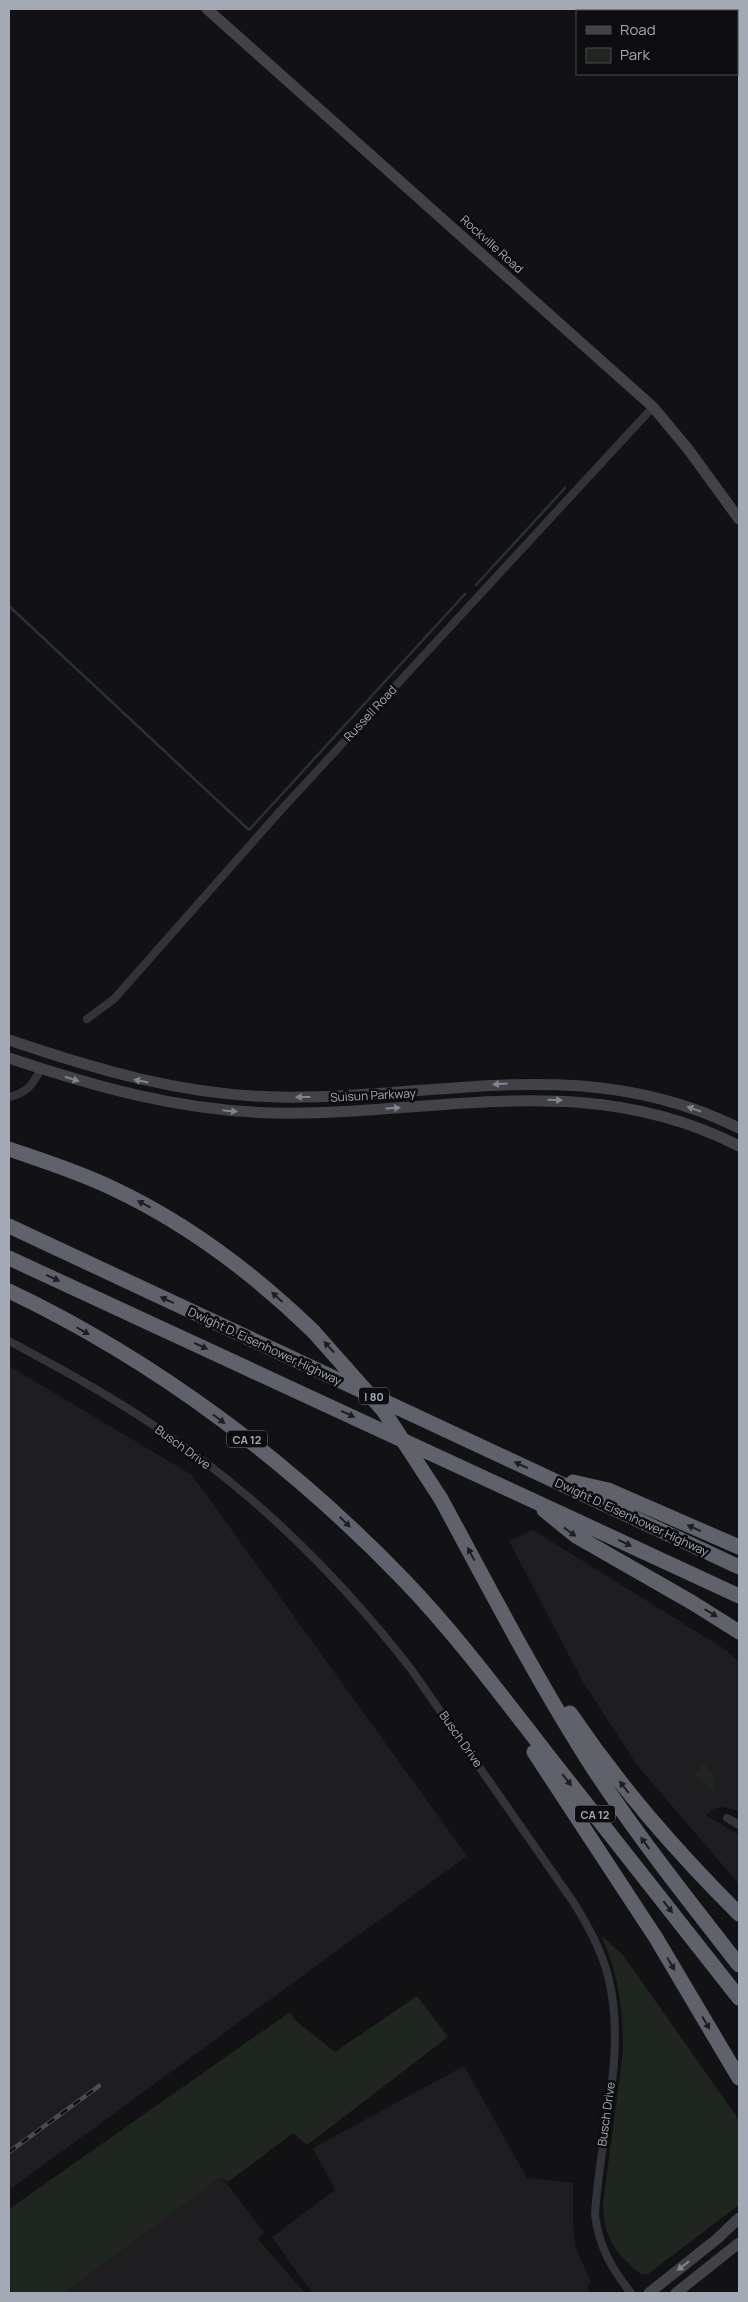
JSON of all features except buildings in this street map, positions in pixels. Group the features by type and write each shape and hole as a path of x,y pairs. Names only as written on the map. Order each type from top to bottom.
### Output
{"highway":[{"name":"CA 12","path":"9,1148 72,1170 112,1188 184,1228 268,1289 313,1331 349,1370 383,1410 441,1498 548,1695 617,1804 662,1866 739,1964"},
{"name":"Dwight D. Eisenhower Highway","path":"9,1226 739,1567"},
{"name":"I 80","path":"9,1258 739,1596"},
{"name":"CA 12","path":"9,1291 115,1349 184,1394 239,1433 329,1506 404,1580 451,1631 739,1998"},
{"path":"546,1477 608,1490 739,1547"},
{"path":"534,1500 553,1519 576,1536 701,1607 739,1632"},
{"path":"494,1597 610,1769 664,1837 739,1914"},
{"path":"451,1631 598,1848 656,1938 739,2078"}],"main road":[{"name":"Rockville Road","path":"207,9 653,407 688,449 739,519"},
{"name":"Suisun Parkway","path":"9,1040 103,1071 162,1085 205,1092 310,1097 513,1084 584,1085 658,1098 713,1116 739,1128"},
{"name":"Suisun Parkway","path":"9,1058 132,1096 185,1106 239,1112 311,1113 555,1099 602,1103 654,1114 681,1122 739,1146"},
{"path":"649,2293 718,2239 739,2218"},
{"path":"676,2293 739,2243"}],"street":[{"name":"Russell Road","path":"87,1019 114,999 281,810 653,407"},
{"path":"9,1097 21,1094 32,1086 41,1069"},
{"name":"Busch Drive","path":"9,1341 109,1397 189,1450 236,1487 309,1552 377,1626 411,1669 574,1903 590,1929 600,1952 613,2001 614,2055 595,2215 598,2237 605,2256 631,2293"},
{"path":"727,1818 739,1825"}],"shaded area":[{"path":"9,1366 192,1475 467,1856 9,2190"},
{"path":"533,1530 726,1650 739,1662 739,1811 722,1807 715,1808 706,1815 739,1835 739,1884 637,1765 583,1682 509,1541"},
{"path":"464,2066 527,2178 573,2183 573,2225 576,2248 591,2282 587,2286 590,2293 312,2293 272,2237 335,2190 313,2148"},
{"path":"221,2176 264,2232 258,2239 305,2293 64,2293"}],"green space":[{"path":"703,1762 714,1776 715,1793 695,1775"},
{"path":"601,1935 623,1955 739,2120 739,2205 648,2274 641,2274 618,2252 609,2236 604,2216 603,2204 623,2051 619,1991 612,1964"},
{"path":"417,1996 448,2037 307,2145 293,2133 228,2182 221,2177 64,2293 9,2293 9,2209 290,2012 296,2021 335,2052"}],"waterway":[{"path":"476,585 565,488"},
{"path":"9,606 249,830 465,594"}],"railway":[{"path":"9,2152 99,2086"}]}
